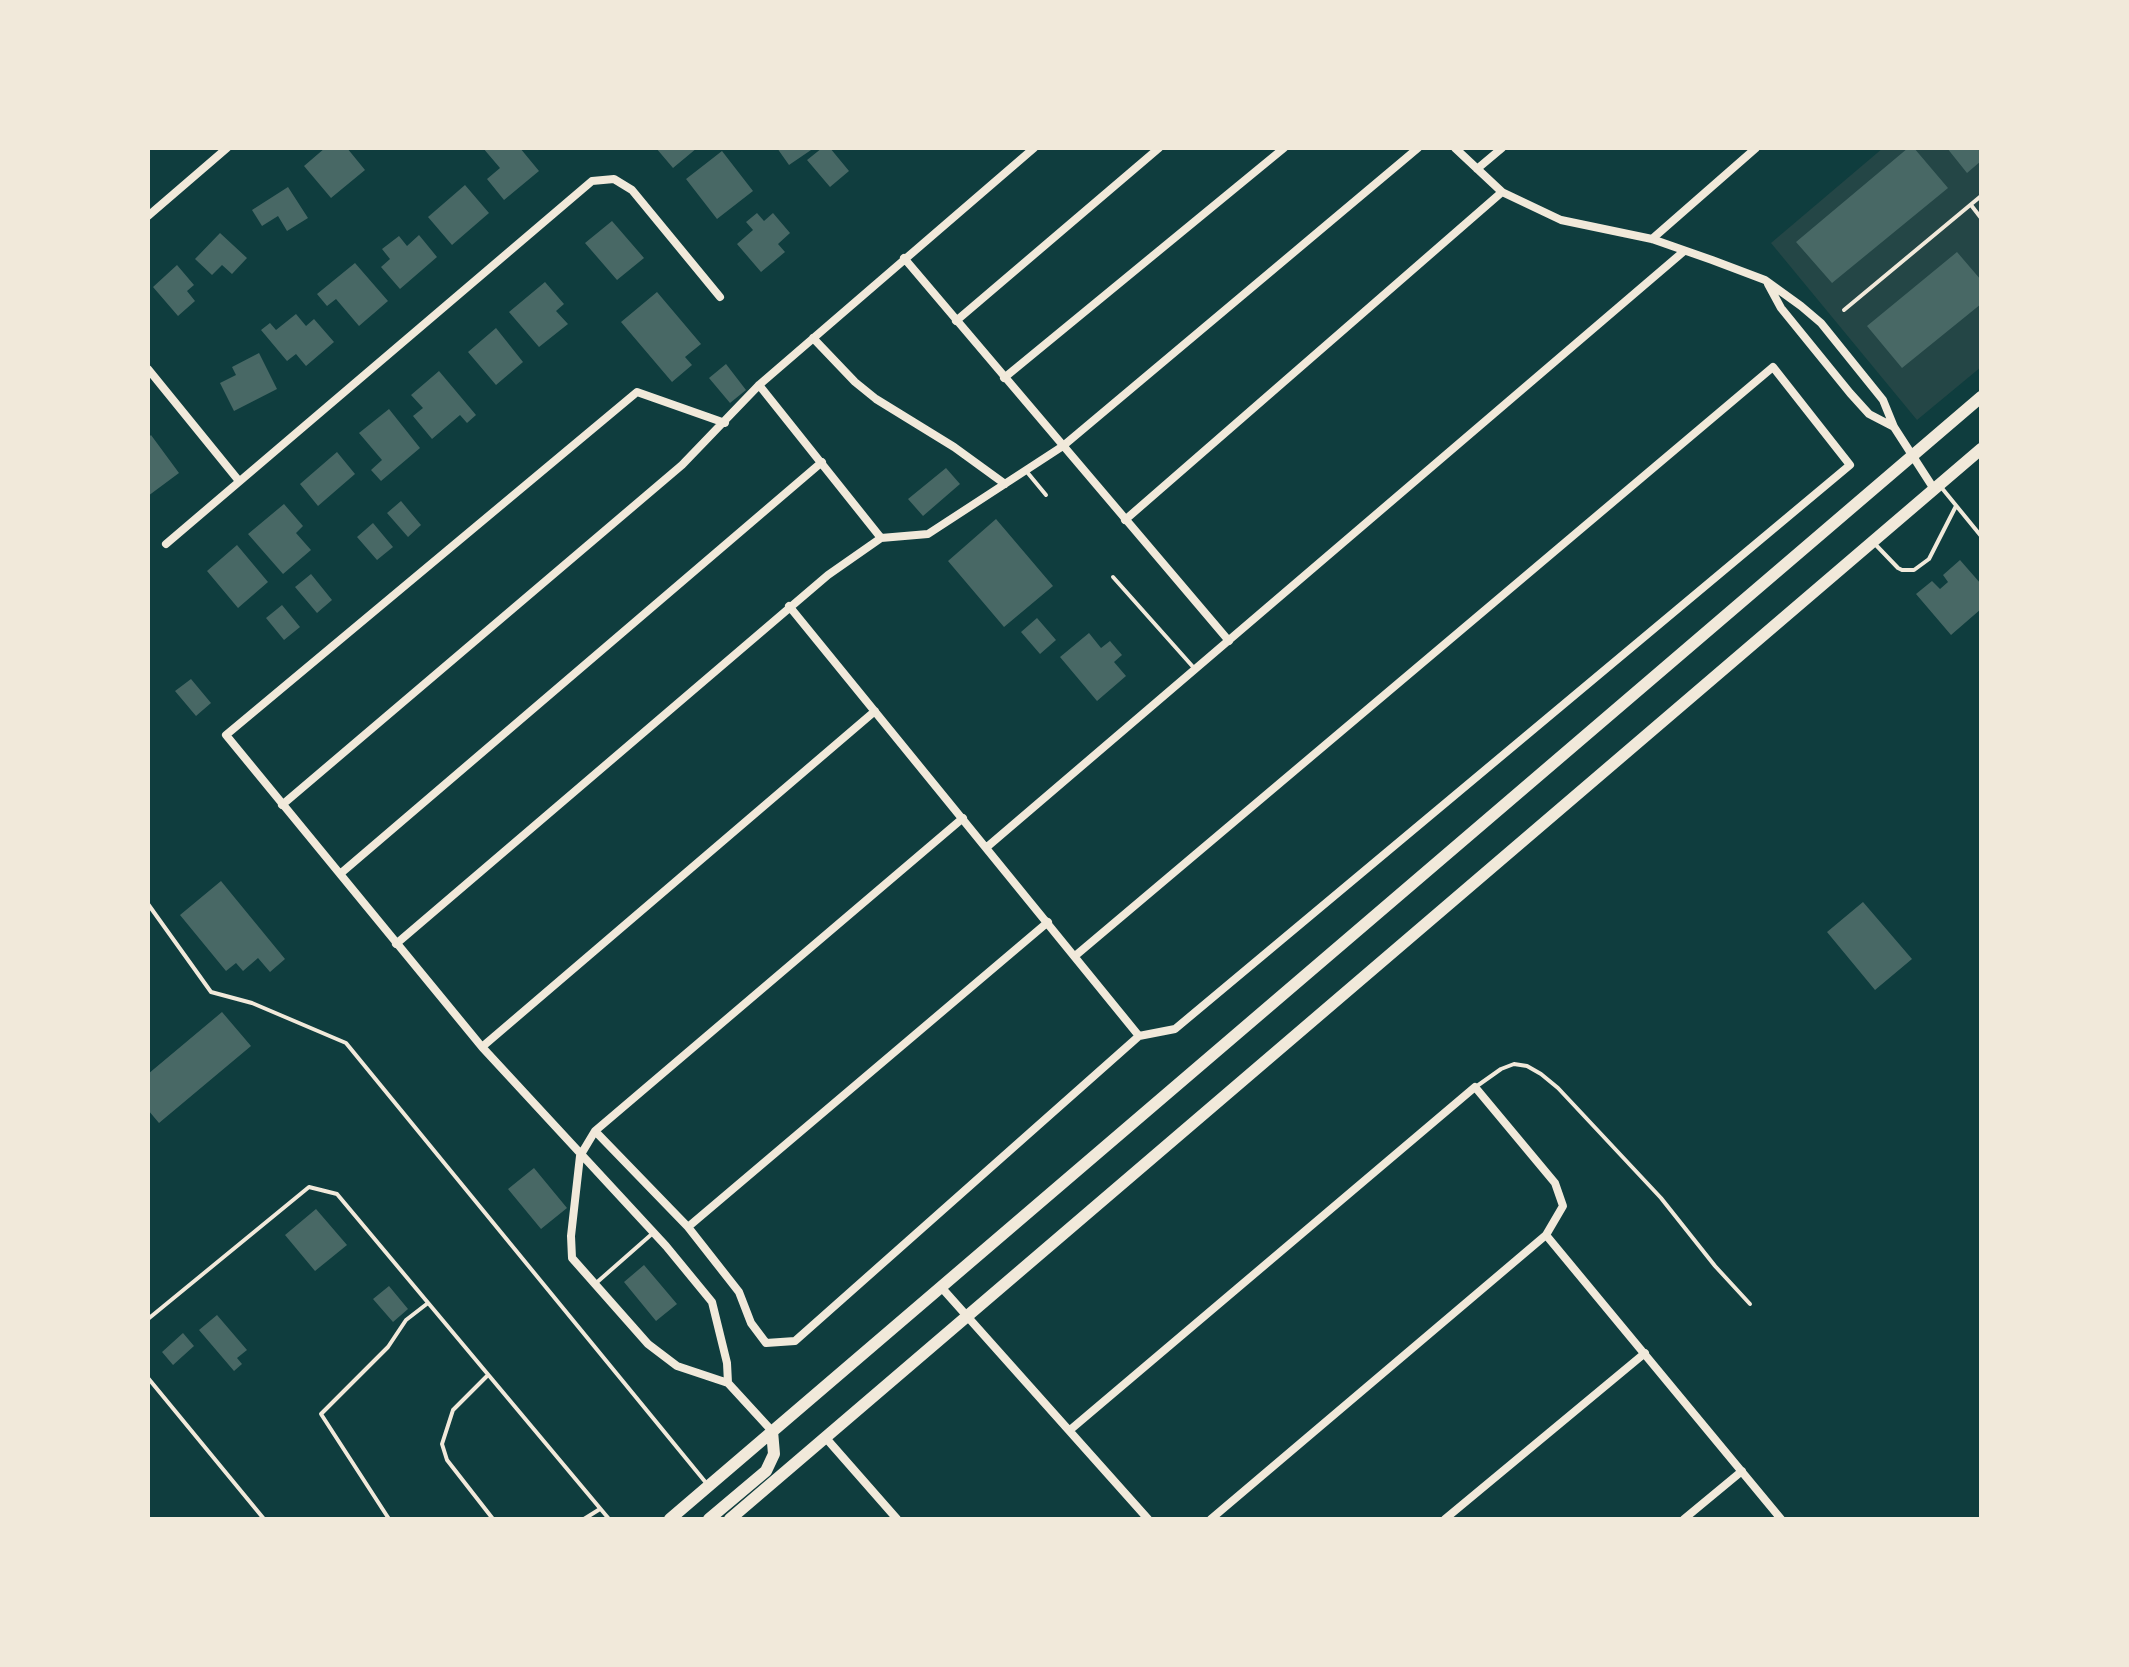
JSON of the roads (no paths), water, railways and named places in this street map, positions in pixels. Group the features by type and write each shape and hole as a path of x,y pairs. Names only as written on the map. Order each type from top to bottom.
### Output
{"main road":[{"path":"670,1519 1981,397"},
{"path":"730,1519 1872,542 1979,455 1981,437"},
{"path":"709,1519 766,1471 774,1454 772,1431"}],"street":[{"path":"148,216 227,148"},
{"path":"282,805 682,465 759,385 1034,148"},
{"path":"956,321 1159,148"},
{"path":"1004,378 1284,148"},
{"path":"396,944 789,606 881,538 928,534 1063,446 1418,148"},
{"path":"1455,148 1502,192 1561,220 1652,239 1765,280 1821,323 1883,400 1894,427 1937,487"},
{"path":"1477,169 1502,148"},
{"path":"1652,239 1756,148"},
{"path":"166,544 592,181 614,179 632,190 720,297"},
{"path":"1125,520 1502,192"},
{"path":"987,847 1683,252"},
{"path":"904,258 1229,641"},
{"path":"1765,280 1781,308 1850,393 1869,414 1894,427"},
{"path":"813,338 876,399 954,447 1005,484"},
{"path":"595,1131 688,1227 739,1292 751,1323 766,1343 795,1341 1139,1036 1175,1029 1850,465 1773,367 1075,956"},
{"path":"148,369 239,481"},
{"path":"759,385 881,538"},
{"path":"725,423 637,392 226,735 482,1047 653,1233 712,1302 727,1363 728,1383"},
{"path":"340,874 822,462"},
{"path":"789,606 1139,1036"},
{"path":"482,1047 875,711"},
{"path":"772,1431 728,1383 677,1366 648,1344 572,1258 571,1236 580,1156 595,1131 963,818"},
{"path":"688,1227 1048,922"},
{"path":"1070,1430 1475,1087 1555,1183 1563,1206 1546,1235 1211,1519"},
{"path":"1546,1235 1781,1519"},
{"path":"941,1287 1148,1519"},
{"path":"1445,1519 1645,1353"},
{"path":"825,1437 897,1519"},
{"path":"1684,1519 1742,1471"}],"lane":[{"path":"1844,310 1981,196"},
{"path":"1971,205 1981,218"},
{"path":"1026,470 1046,495"},
{"path":"1937,487 1981,536"},
{"path":"1872,542 1898,568 1914,570 1929,559 1956,506"},
{"path":"1113,577 1196,669"},
{"path":"148,904 211,992 252,1003 346,1043 708,1486"},
{"path":"1475,1087 1514,1064 1527,1066 1541,1074 1558,1088 1661,1198 1750,1304"},
{"path":"148,1319 309,1187 337,1194 609,1519"},
{"path":"594,1285 653,1233"},
{"path":"389,1519 321,1414 388,1347 406,1320 428,1303"},
{"path":"488,1375 453,1410 442,1444 447,1460 493,1519"},
{"path":"148,1378 264,1519"},
{"path":"584,1519 600,1509"}]}
